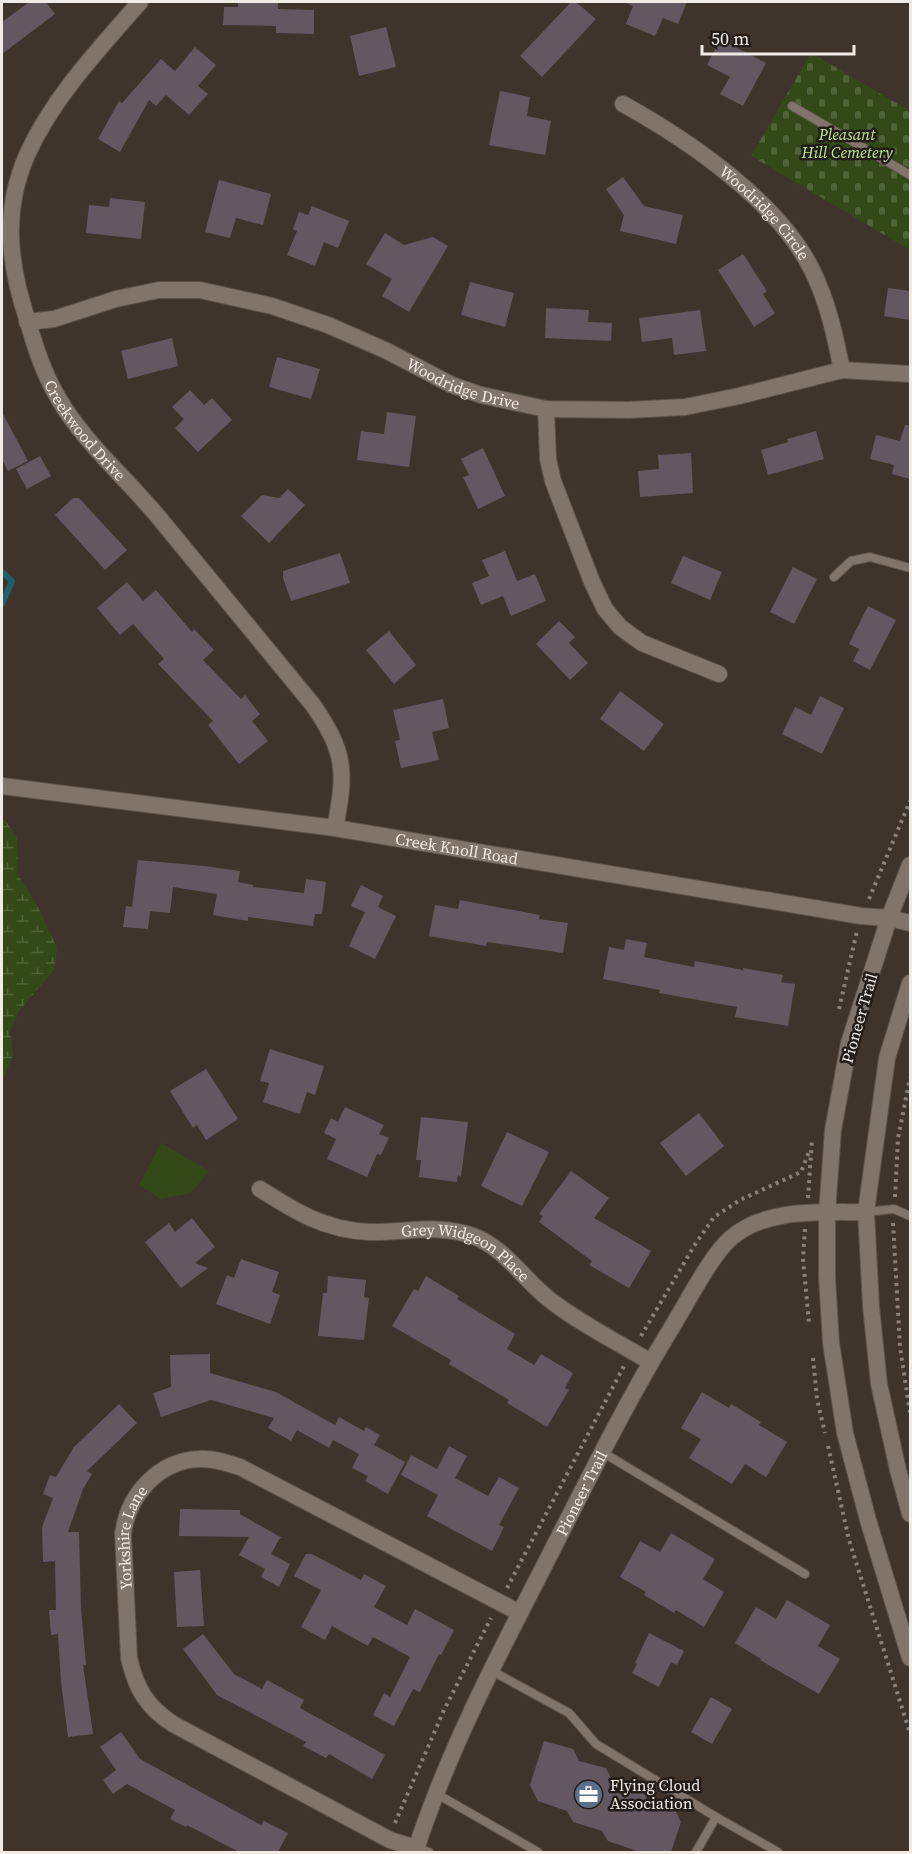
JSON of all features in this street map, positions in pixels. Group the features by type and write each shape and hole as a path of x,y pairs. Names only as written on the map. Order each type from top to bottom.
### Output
{"street":[{"name":"Creekwood Drive","path":"140,2 74,80 48,116 27,155 16,187 10,221 11,259 18,292 46,376 66,411 86,437 165,525 313,705 328,727 337,745 342,770 335,828"},
{"name":"Woodridge Circle","path":"622,104 659,124 707,158 771,213 793,238 812,269 825,299 842,370"},
{"name":"Woodridge Drive","path":"27,322 54,319 116,299 159,290 200,290 272,306 328,325 387,351 452,385 481,395 546,409 628,410 685,406 739,396 842,370 910,375"},
{"path":"546,409 548,459 553,481 592,582 605,609 620,627 642,643 719,674"},
{"name":"Creek Knoll Road","path":"2,786 335,828 910,923"},
{"name":"Pioneer Trail","path":"910,865 889,918 849,1043 833,1130 827,1213 827,1277 831,1343 845,1433 868,1520 910,1658"},
{"path":"910,983 887,1058 866,1212 871,1306 879,1384 910,1514"},
{"name":"Grey Widgeon Place","path":"260,1189 297,1213 345,1230 371,1232 444,1229 473,1236 496,1249 531,1285 579,1321 651,1362"},
{"name":"Pioneer Trail","path":"420,1851 437,1794 459,1741 520,1613 651,1362 714,1260 730,1238 749,1225 772,1217 866,1212"},
{"name":"Yorkshire Lane","path":"420,1851 390,1840 184,1730 160,1715 148,1703 133,1678 129,1658 123,1534 125,1518 132,1501 145,1484 161,1471 180,1463 199,1459 219,1461 240,1467 520,1613"}],"lane":[{"path":"792,105 910,175"},
{"path":"834,577 851,561 870,557 910,568"},
{"path":"866,1212 894,1209 910,1216"},
{"path":"602,1452 805,1574"},
{"path":"492,1671 569,1713 596,1744 778,1852"},
{"path":"437,1794 538,1852"},
{"path":"696,1852 716,1817"}],"path":[{"path":"910,1078 898,1138 894,1209 900,1347 910,1413"}],"green space":[{"name":"Pleasant Hill Cemetery","path":"811,53 910,111 910,250 751,156"},
{"path":"2,819 17,838 18,874 40,911 57,948 54,970 19,1011 10,1032 13,1055 2,1082"},
{"path":"161,1143 209,1171 191,1193 161,1199 139,1185"}],"building":[{"path":"29,2 46,2 55,14 2,54 2,22"},
{"path":"238,2 278,2 278,9 314,10 314,34 276,33 276,26 223,25 224,7 238,7"},
{"path":"571,2 576,2 596,19 542,77 520,56"},
{"path":"624,2 687,2 678,24 663,18 655,36 626,24 633,6"},
{"path":"386,27 396,67 359,76 350,36"},
{"path":"720,39 766,63 743,106 720,94 730,77 707,65"},
{"path":"195,47 216,65 198,86 208,94 189,115 166,95 156,106 149,100 120,152 98,139 119,101 122,103 161,59 175,71"},
{"path":"500,91 530,97 527,116 551,121 545,155 489,145"},
{"path":"623,177 644,206 683,215 676,244 620,231 624,215 606,189"},
{"path":"219,180 271,194 263,225 236,218 230,238 205,232"},
{"path":"110,198 145,202 141,239 86,233 89,205 109,207"},
{"path":"312,206 349,221 338,248 324,242 315,266 287,255 297,231 293,229 299,212 308,215"},
{"path":"385,233 404,245 433,237 448,246 409,312 382,296 392,279 366,264"},
{"path":"743,254 767,291 763,294 775,313 754,327 718,270"},
{"path":"470,282 514,293 505,327 461,315"},
{"path":"888,288 910,291 910,320 884,316"},
{"path":"546,308 589,310 588,322 612,323 611,341 545,338"},
{"path":"700,310 706,351 674,355 672,338 642,342 639,318"},
{"path":"172,338 178,366 128,379 121,351"},
{"path":"277,357 320,369 311,399 269,387"},
{"path":"190,390 204,405 212,398 232,420 198,452 175,428 184,419 172,407"},
{"path":"2,412 28,461 8,471 2,459"},
{"path":"387,412 416,416 409,467 357,460 361,431 384,434"},
{"path":"905,425 910,425 910,479 892,474 894,465 870,459 876,435 900,441"},
{"path":"816,431 824,459 768,475 761,450 788,442 787,439"},
{"path":"483,448 505,496 478,509 463,477 469,475 461,459"},
{"path":"691,453 693,493 640,497 638,471 659,469 658,455"},
{"path":"40,456 51,476 27,489 16,469"},
{"path":"288,489 305,505 269,543 241,516 262,495 279,498"},
{"path":"73,498 79,498 127,550 105,570 55,515"},
{"path":"505,551 517,581 535,574 546,601 511,616 503,596 481,605 472,583 489,576 482,560"},
{"path":"340,553 350,583 291,601 283,578 283,571"},
{"path":"683,556 722,572 710,600 671,583"},
{"path":"793,567 817,579 794,624 770,612"},
{"path":"127,582 143,601 156,590 192,632 194,629 214,650 203,660 241,699 245,695 260,714 252,721 268,741 239,764 208,725 213,721 158,664 164,659 133,624 120,635 97,608"},
{"path":"868,606 896,620 870,670 853,661 859,649 849,644"},
{"path":"559,621 575,637 569,643 588,663 570,680 536,644"},
{"path":"389,631 416,665 394,684 366,650"},
{"path":"620,691 664,724 644,751 600,719"},
{"path":"820,696 844,708 822,754 782,734 795,707 811,715"},
{"path":"443,699 449,728 432,732 439,760 401,768 395,741 400,740 393,710"},
{"path":"138,860 240,871 238,882 253,885 253,887 304,893 306,879 326,882 322,914 315,914 313,926 248,917 248,921 213,915 217,894 173,887 170,913 150,911 148,929 123,927 126,906 132,907"},
{"path":"361,885 383,896 378,907 396,916 375,959 349,946 365,912 351,906"},
{"path":"460,900 540,915 539,919 568,923 563,953 487,942 486,946 429,936 435,905 458,909"},
{"path":"626,939 647,943 644,957 694,967 695,961 783,975 781,982 795,984 788,1026 735,1017 737,1007 659,993 660,990 603,979 609,947 624,950"},
{"path":"270,1049 324,1066 315,1095 307,1092 300,1114 263,1102 269,1083 260,1081"},
{"path":"206,1069 238,1119 206,1140 197,1125 193,1128 170,1091"},
{"path":"345,1107 384,1125 379,1134 389,1138 381,1155 377,1154 367,1177 327,1159 336,1139 324,1133 331,1118 338,1122"},
{"path":"699,1113 724,1146 686,1176 660,1143"},
{"path":"421,1117 468,1122 461,1177 458,1175 457,1182 419,1177 421,1160 416,1160"},
{"path":"507,1132 549,1152 522,1206 481,1186"},
{"path":"571,1171 609,1198 594,1218 651,1251 629,1288 589,1265 592,1261 539,1222 543,1216 539,1214"},
{"path":"192,1218 215,1247 195,1263 208,1268 181,1288 145,1242 169,1223 175,1232"},
{"path":"241,1259 279,1272 272,1292 280,1295 270,1324 216,1304 227,1275 234,1278"},
{"path":"328,1276 366,1280 364,1297 369,1298 364,1340 318,1336 323,1293 327,1293"},
{"path":"426,1276 459,1296 457,1299 515,1334 507,1349 534,1365 541,1354 573,1373 565,1388 569,1390 547,1427 507,1403 509,1400 449,1364 451,1360 392,1326 414,1289 418,1291"},
{"path":"210,1354 210,1373 276,1392 335,1425 339,1417 364,1431 366,1427 380,1435 374,1445 405,1462 388,1494 365,1481 368,1476 352,1468 359,1454 333,1440 329,1448 297,1430 291,1441 268,1428 274,1418 211,1400 161,1417 153,1393 171,1387 170,1355"},
{"path":"702,1392 729,1408 731,1404 761,1422 759,1425 787,1442 766,1477 745,1464 732,1484 689,1458 701,1439 681,1428"},
{"path":"119,1404 137,1423 87,1471 92,1474 83,1489 68,1532 79,1532 81,1608 86,1665 83,1665 93,1734 68,1737 58,1634 51,1635 49,1610 56,1610 55,1561 43,1562 42,1527 53,1498 43,1494 50,1475 56,1477 74,1447"},
{"path":"449,1446 467,1456 455,1478 488,1496 499,1477 519,1488 499,1525 504,1527 492,1551 427,1516 438,1495 401,1475 411,1455 437,1469"},
{"path":"180,1509 240,1510 240,1514 282,1538 271,1554 290,1564 279,1587 261,1577 265,1569 239,1555 249,1537 179,1536"},
{"path":"671,1533 715,1559 703,1579 724,1592 704,1627 676,1610 674,1613 644,1595 646,1592 620,1577 640,1541 660,1552"},
{"path":"306,1554 312,1554 361,1580 364,1574 386,1586 374,1607 407,1625 415,1609 454,1630 420,1692 413,1689 394,1726 373,1715 384,1693 390,1697 410,1657 373,1637 368,1646 332,1626 325,1640 301,1627 321,1590 294,1576"},
{"path":"200,1570 204,1626 177,1627 174,1572"},
{"path":"787,1600 830,1625 818,1646 840,1659 819,1694 735,1643 756,1607 776,1619"},
{"path":"649,1633 684,1651 677,1665 671,1662 659,1687 632,1673"},
{"path":"203,1634 234,1674 262,1689 267,1680 304,1700 300,1708 385,1755 372,1779 329,1754 326,1758 303,1746 306,1742 217,1695 183,1649"},
{"path":"711,1697 732,1709 712,1744 691,1732"},
{"path":"121,1732 140,1759 261,1825 264,1821 288,1833 278,1852 239,1852 187,1825 186,1827 170,1819 175,1810 127,1784 113,1794 103,1780 116,1770 100,1747"},
{"name":"Flying Cloud Association","path":"544,1741 573,1749 579,1761 606,1768 612,1780 642,1788 647,1799 674,1808 681,1822 671,1852 640,1852 608,1841 602,1831 573,1822 567,1811 538,1801 530,1785"}],"waterway":[{"path":"2,572 12,581 2,604"}],"place":[{"name":"Flying Cloud Association","path":"589,1794"}]}
